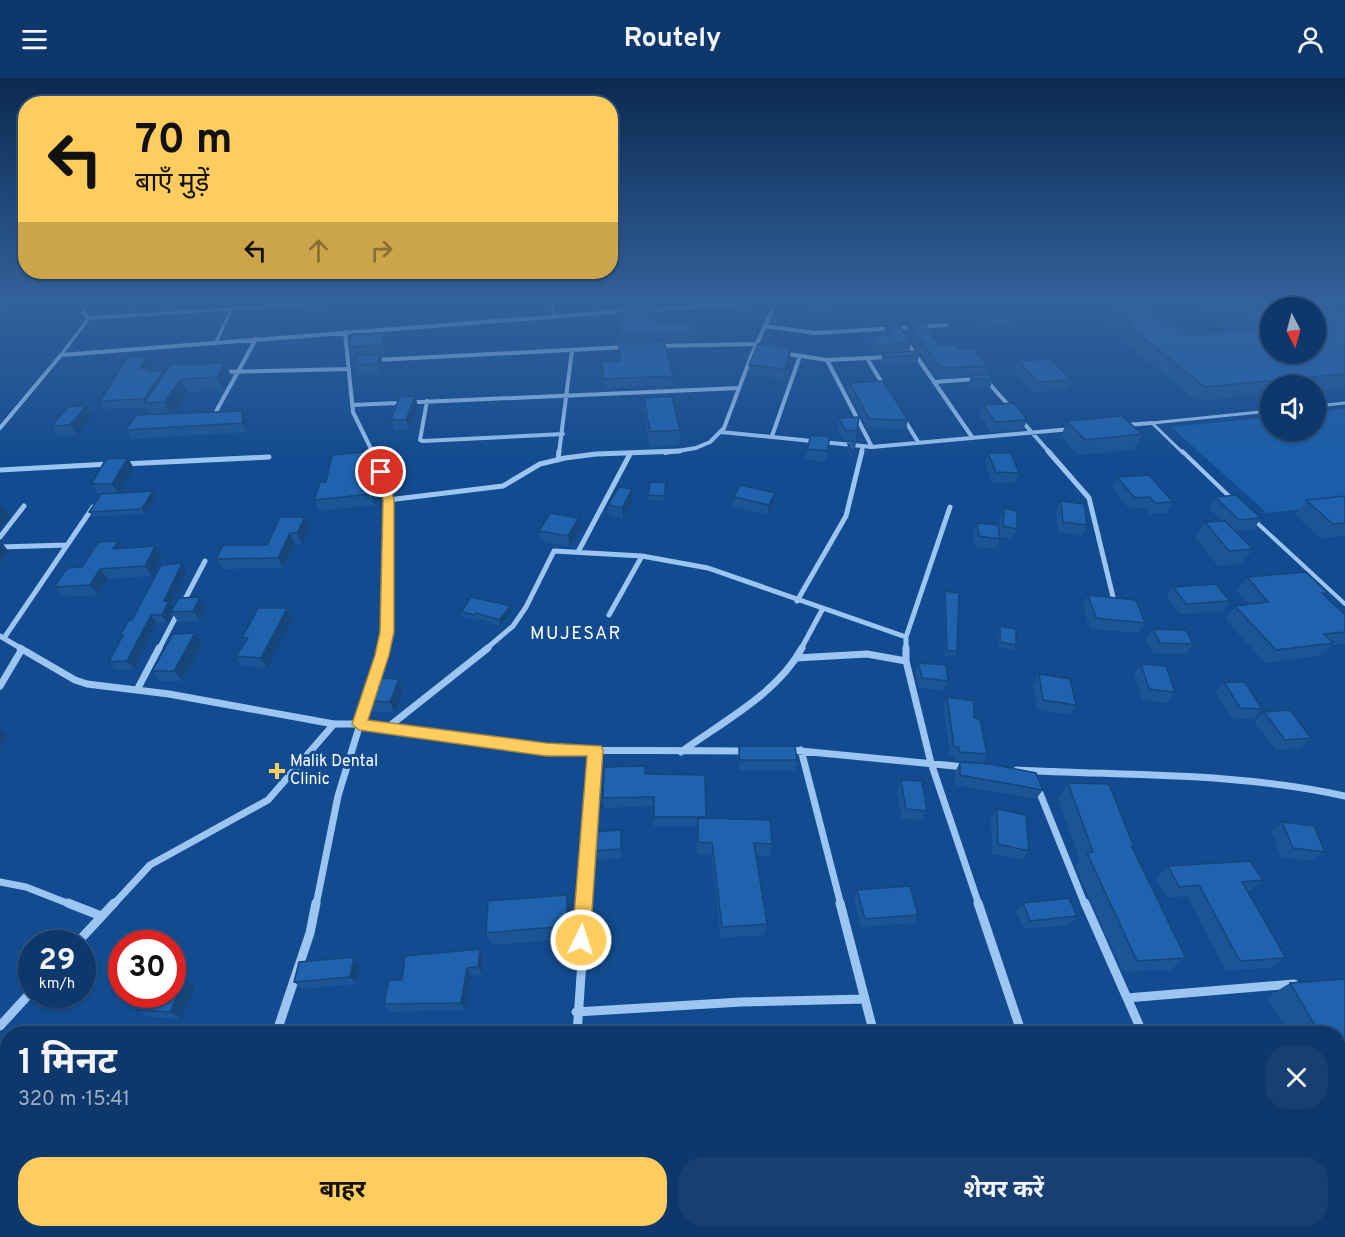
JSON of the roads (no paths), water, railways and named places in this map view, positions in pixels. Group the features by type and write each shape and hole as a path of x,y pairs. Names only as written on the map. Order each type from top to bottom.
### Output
{"street":[{"path":"0,428 60,356"},
{"path":"207,420 214,416 248,356"},
{"path":"279,1026 310,933 338,796 387,632 388,500 378,462 352,405 346,356"},
{"path":"371,360 450,356"},
{"path":"558,460 571,356"},
{"path":"388,500 503,486 515,482 538,465 558,460 597,454 630,454 692,448 713,440 721,432 751,356"},
{"path":"772,436 800,356"},
{"path":"801,356 827,360 895,356"},
{"path":"917,356 972,437"},
{"path":"867,358 889,396"},
{"path":"827,360 872,447"},
{"path":"219,372 347,365 359,361"},
{"path":"934,382 979,378 988,381 1089,498 1114,601"},
{"path":"352,405 739,388"},
{"path":"427,401 420,440 423,441 563,434"},
{"path":"901,414 918,442"},
{"path":"1119,426 1152,423"},
{"path":"721,432 872,447 1075,429"},
{"path":"797,601 846,516 863,446"},
{"path":"578,552 630,454"},
{"path":"0,470 269,457"},
{"path":"100,498 2,637 75,680 334,724 359,724 546,750 758,751"},
{"path":"0,537 24,506"},
{"path":"950,507 906,637 906,662 931,763 1019,1026"},
{"path":"0,547 67,545"},
{"path":"387,728 448,681 513,626 526,608 552,552 642,556 708,568 797,601 906,637"},
{"path":"609,615 642,556"},
{"path":"137,690 205,561"},
{"path":"680,752 752,704 796,658 822,609"},
{"path":"0,686 21,649"},
{"path":"796,658 867,654 906,662"},
{"path":"88,930 150,865 268,800 334,724"},
{"path":"577,1026 596,750"},
{"path":"779,750 801,750 973,768"},
{"path":"801,750 872,1026"},
{"path":"1008,770 1269,781 1305,786 1345,796"},
{"path":"1031,771 1088,910 1139,1026"},
{"path":"0,882 26,887 101,916"},
{"path":"1127,998 1299,984"},
{"path":"576,1012 741,1002 865,999"},
{"path":"0,1026 18,1007"}],"lane":[{"path":"1326,405 1345,404"},
{"path":"1152,423 1260,412"},
{"path":"1152,423 1238,505"},
{"path":"1246,513 1345,604"}],"place":[{"name":"Malik Dental Clinic","path":"277,771"}],"district":[{"name":"MUJESAR","path":"576,634"}]}
